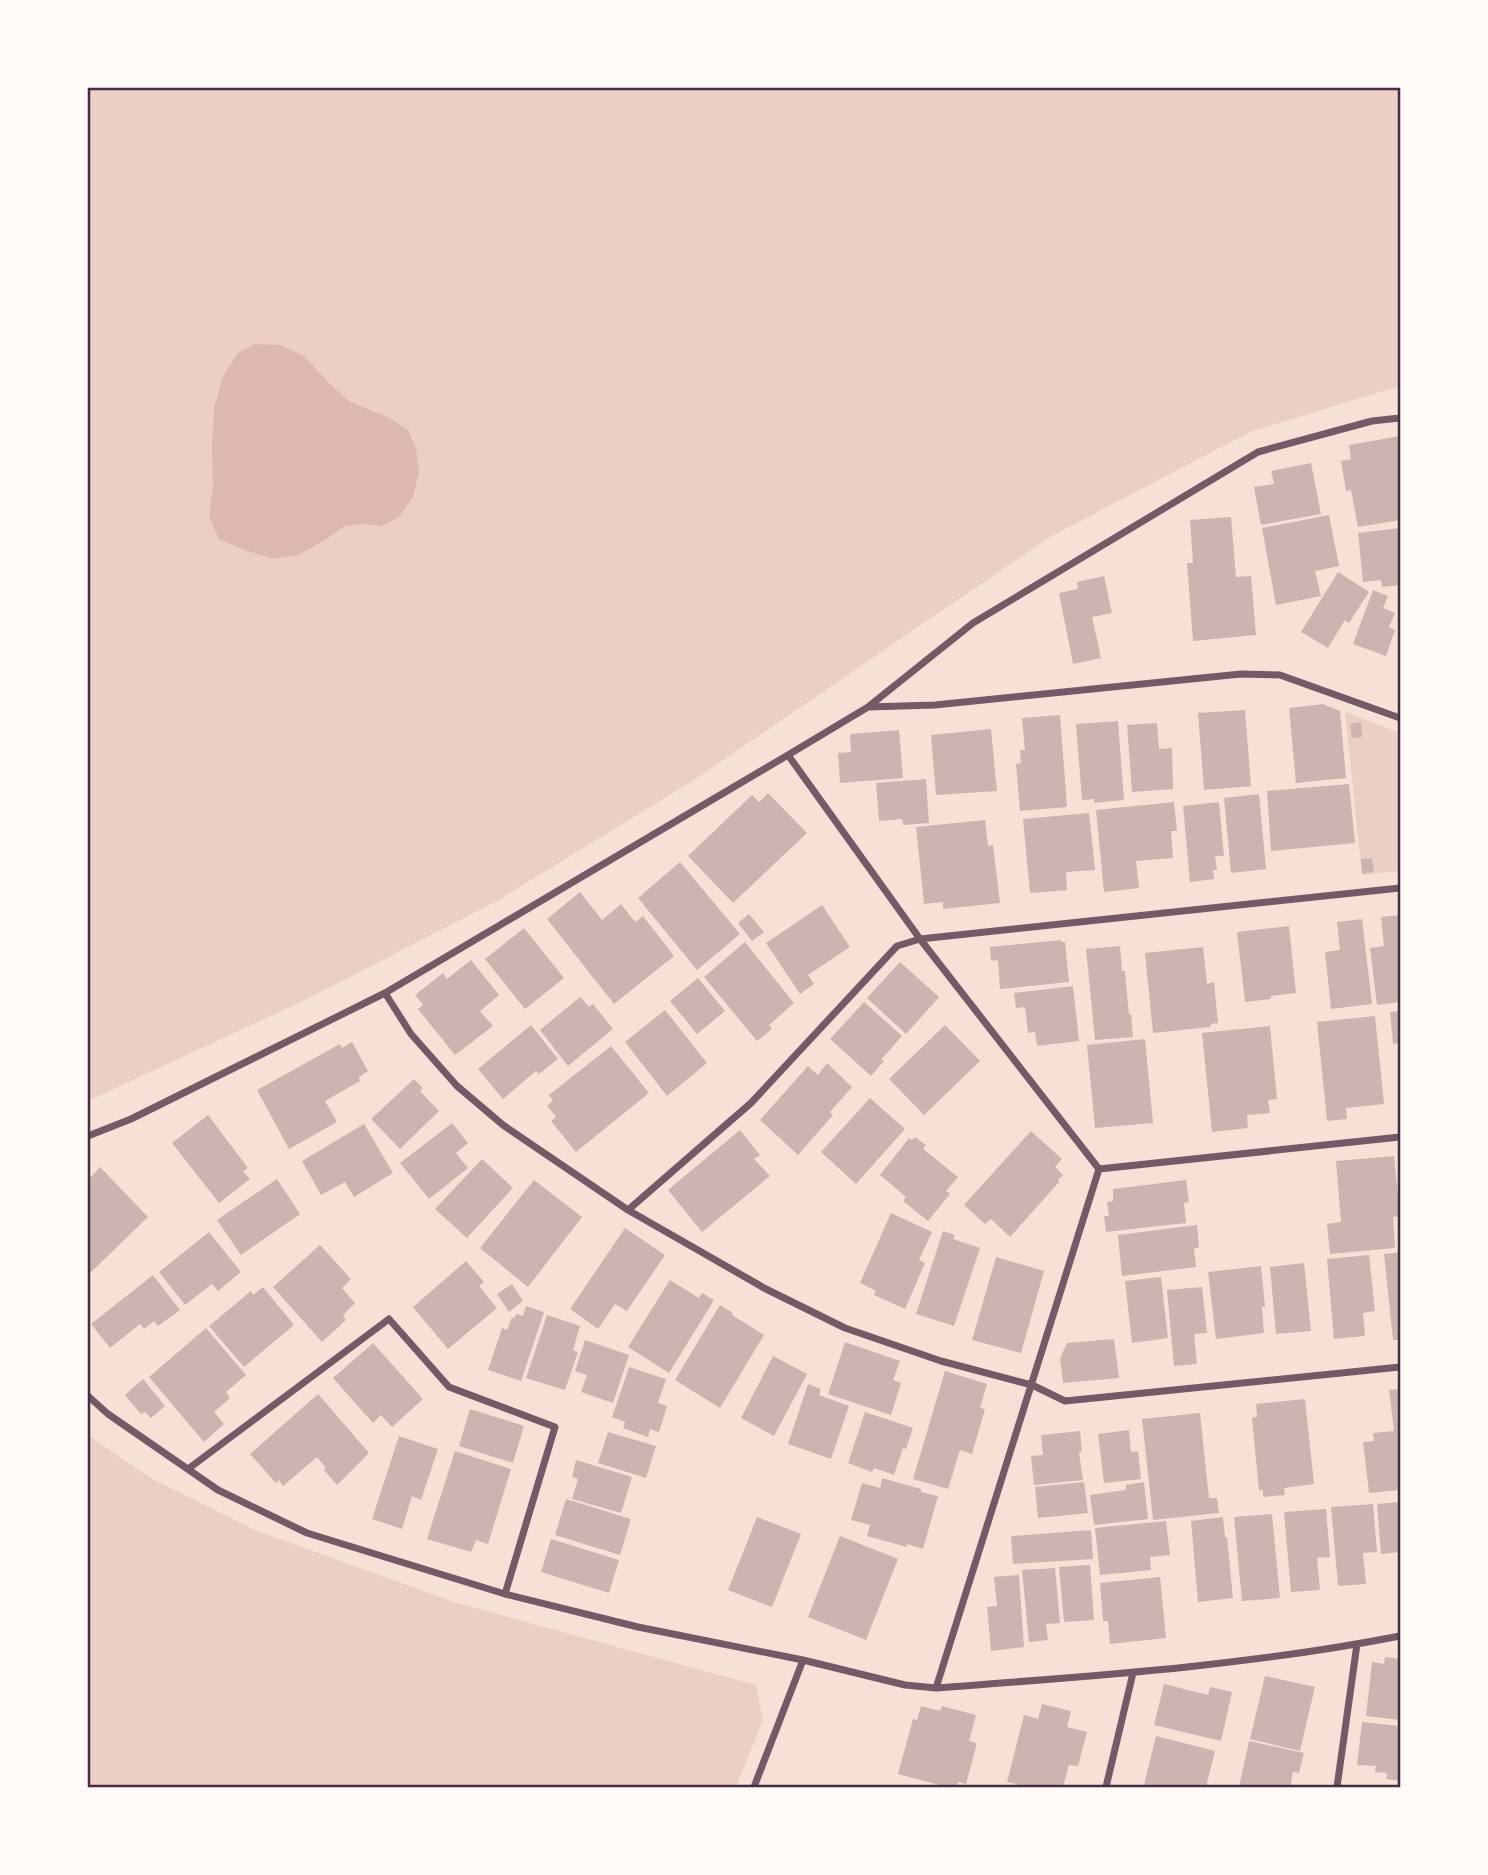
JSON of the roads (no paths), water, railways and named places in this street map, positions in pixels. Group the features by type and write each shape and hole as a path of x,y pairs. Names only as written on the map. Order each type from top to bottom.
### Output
{"street":[{"path":"88,1136 131,1119 385,993 868,707 973,623 1258,452 1372,421 1401,418"},
{"path":"868,707 935,705 1241,674 1280,675 1401,718"},
{"path":"788,755 920,939 1099,1169"},
{"path":"628,1210 751,1103 897,946 920,939 1401,888"},
{"path":"385,993 411,1034 457,1086 503,1125 628,1210 766,1289 845,1328 941,1361 1032,1385 1065,1402 1401,1367"},
{"path":"1099,1169 1401,1137"},
{"path":"936,1688 1099,1169"},
{"path":"188,1469 389,1319 449,1387 555,1427 505,1594"},
{"path":"88,1396 108,1414 218,1489 307,1533 505,1594 638,1627 803,1660 905,1685 936,1688 1133,1673 1252,1661 1401,1636"},
{"path":"1337,1787 1357,1644"},
{"path":"754,1787 803,1660"},
{"path":"1106,1787 1133,1673"}]}
